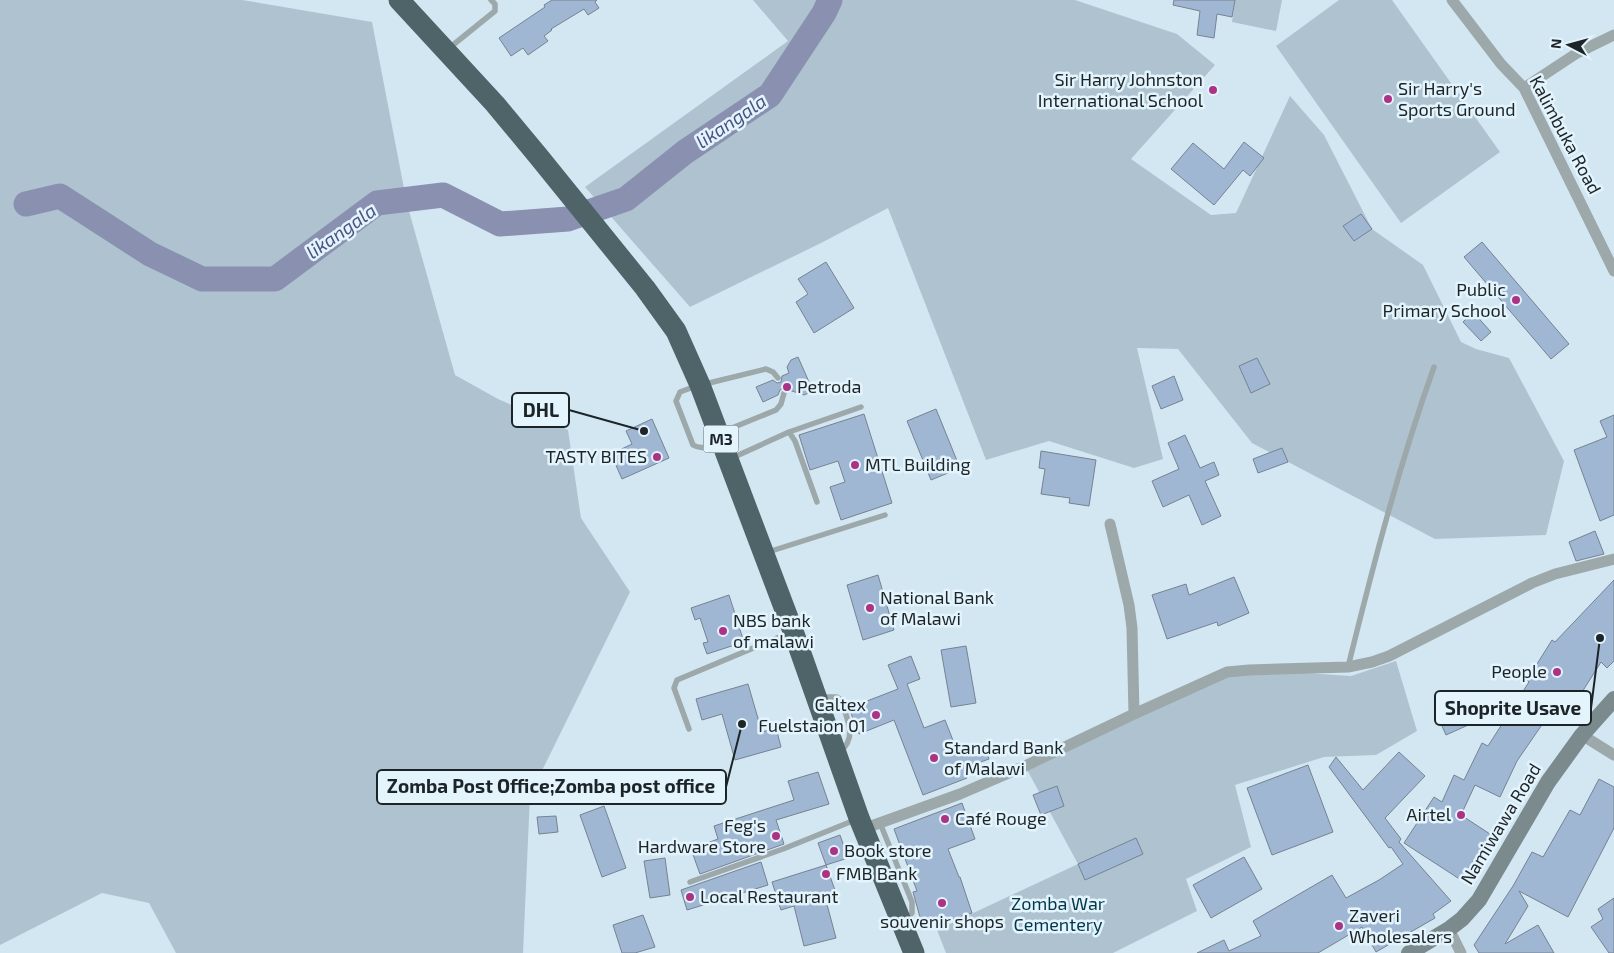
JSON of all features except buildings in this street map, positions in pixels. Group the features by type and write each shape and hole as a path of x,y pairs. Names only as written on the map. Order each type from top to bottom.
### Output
{"highway":[{"name":"M3","path":"403,1 495,104 588,215 676,331 700,385 723,445 793,631 836,755 867,824 901,923 914,953"}],"street":[{"name":"Kalimbuka Road","path":"1452,0 1502,64 1524,88 1614,271"},
{"path":"1524,88 1577,53 1614,35"},
{"path":"1110,524 1129,605 1132,628 1134,714"},
{"path":"867,824 960,794 1017,770 1227,672 1348,667 1372,662 1389,656 1532,583 1555,574 1614,559"},
{"name":"Namiwawa Road","path":"1408,953 1449,930 1479,900 1548,782 1582,735 1614,699"},
{"path":"1582,735 1614,755"},
{"path":"1449,930 1461,953"}],"lane":[{"path":"445,50 495,11 495,4 491,0"},
{"path":"1348,667 1375,559 1415,420 1434,367"},
{"path":"778,378 773,372 766,369 700,385 680,392 676,401 693,444 697,448 703,448 789,432 861,407"},
{"path":"723,445 776,410 781,404 784,393"},
{"path":"789,432 795,441 816,502"},
{"path":"764,554 885,515"},
{"path":"689,729 674,688 677,680 793,631"},
{"path":"690,882 783,849 867,824"}],"green space":[{"path":"0,0 242,0 372,22 407,204 455,375 498,399 568,430 581,518 630,592 530,795 523,953 176,953 149,903 102,893 0,945"},
{"path":"753,0 1075,0 1177,34 1215,65 1131,159 1211,215 1236,213 1290,96 1324,135 1372,229 1423,265 1461,342 1476,349 1509,358 1564,461 1546,535 1435,539 1252,443 1178,349 1137,348 1163,459 1134,468 1049,441 986,460 888,208 690,307 585,187 788,41"},
{"path":"1235,0 1282,0 1276,31 1232,22"},
{"name":"Sir Harry's Sports Ground","path":"1339,0 1392,0 1500,152 1401,223 1276,46"},
{"name":"Zomba War Cementery","path":"1396,661 1417,731 1376,755 1324,757 1235,785 1251,847 1186,879 1197,911 1113,953 946,953 937,930 1078,864 1025,766 1227,668 1351,676"}],"waterway":[{"name":"likangala","path":"26,204 60,196 150,254 202,279 275,279 377,203 443,195 500,224 568,219 626,199 685,152 770,95 824,13 830,0"}],"place":[{"name":"Sir Harry Johnston International School","path":"1213,90"},
{"name":"Sir Harry's Sports Ground","path":"1388,99"},
{"name":"Public Primary School","path":"1516,300"},
{"name":"Petroda","path":"787,387"},
{"name":"DHL","path":"644,431"},
{"name":"TASTY BITES","path":"657,457"},
{"name":"MTL Building","path":"855,465"},
{"name":"National Bank of Malawi","path":"870,608"},
{"name":"NBS bank of malawi","path":"723,631"},
{"name":"Shoprite Usave","path":"1600,638"},
{"name":"People","path":"1557,672"},
{"name":"Caltex Fuelstaion 01","path":"876,715"},
{"name":"Zomba Post Office;Zomba post office","path":"742,724"},
{"name":"Standard Bank of Malawi","path":"934,758"},
{"name":"Airtel","path":"1461,815"},
{"name":"Café Rouge","path":"945,819"},
{"name":"Feg's Hardware Store","path":"776,836"},
{"name":"Book store","path":"834,851"},
{"name":"FMB Bank","path":"826,874"},
{"name":"Local Restaurant","path":"690,897"},
{"name":"souvenir shops","path":"942,903"},
{"name":"Zaveri Wholesalers","path":"1339,926"}]}
